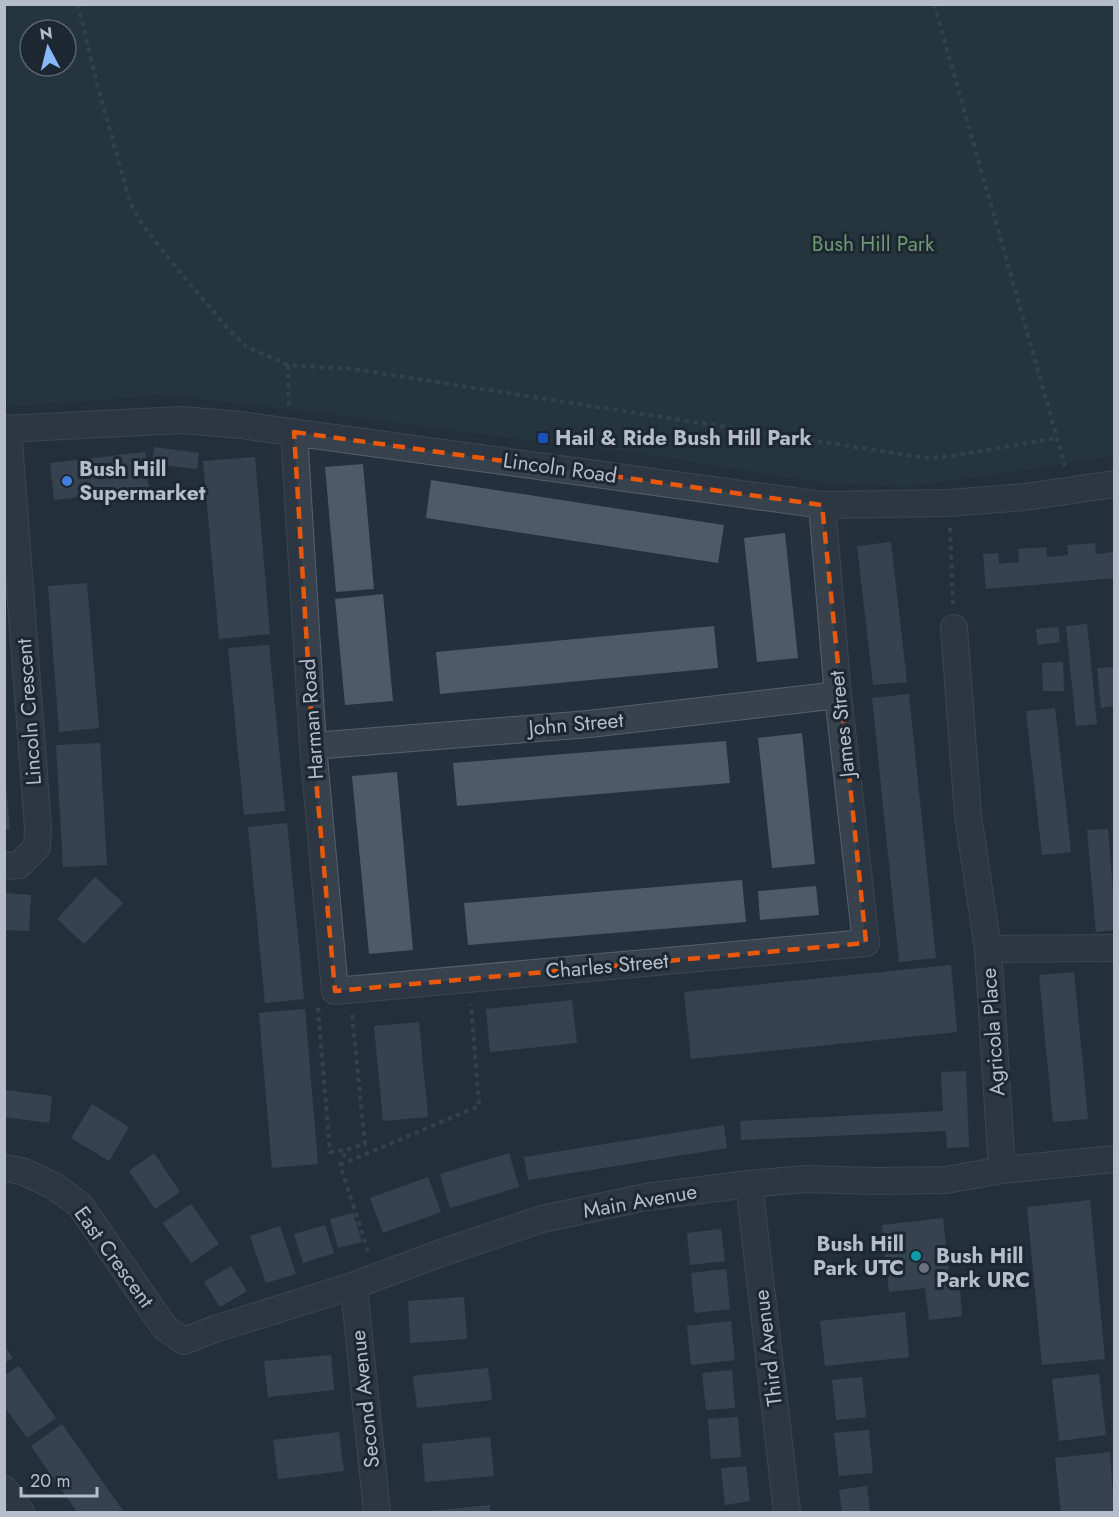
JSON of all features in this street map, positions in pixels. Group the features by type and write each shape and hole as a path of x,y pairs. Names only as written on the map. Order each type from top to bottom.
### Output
{"street":[{"name":"Lincoln Road","path":"6,429 182,420 241,425 822,505 948,503 1025,496 1114,484"},
{"name":"Lincoln Crescent","path":"4,866 19,865 37,847 38,828 6,429"},
{"name":"Harman Road","path":"294,432 313,746 342,991"},
{"name":"James Street","path":"822,505 838,695 866,943"},
{"path":"954,628 968,815 988,949"},
{"name":"John Street","path":"313,746 589,724 838,695"},
{"name":"Charles Street","path":"342,991 866,943"},
{"name":"Agricola Place","path":"1002,1170 988,949 1114,948"},
{"name":"Main Avenue","path":"184,1341 352,1286 542,1219 645,1197 804,1179 946,1180 1002,1170 1114,1159"},
{"name":"East Crescent","path":"4,1168 22,1171 54,1186 80,1205 165,1328 184,1341"},
{"name":"Third Avenue","path":"749,1184 787,1512"},
{"name":"Second Avenue","path":"352,1286 377,1512"},
{"path":"4,1489 21,1512"}],"path":[{"path":"78,4 97,84 130,202 144,227 174,265 230,331 247,347 288,365 353,369 926,458 952,456 1058,438"},
{"path":"934,4 1065,463"},
{"path":"288,365 288,409 294,432"},
{"path":"948,503 954,628"},
{"path":"340,1165 479,1106 469,979"},
{"path":"342,991 365,1144 346,1150 330,1152 317,1009 342,991"},
{"path":"346,1150 340,1165 376,1277"}],"highlighted area":[{"path":"294,432 822,505 866,943 335,991 313,746"}],"green space":[{"name":"Bush Hill Park","path":"4,5 1114,5 1114,456 907,487 827,483 647,455 163,395 7,407 4,291"}],"building":[{"path":"154,447 199,453 197,469 152,464"},
{"path":"145,452 149,489 54,500 50,463"},
{"path":"255,457 270,634 219,639 203,461"},
{"path":"363,464 374,589 336,592 325,467"},
{"path":"431,480 724,525 718,563 426,518"},
{"path":"785,533 798,658 757,662 744,538"},
{"path":"891,542 907,682 873,685 857,546"},
{"path":"1095,543 1096,554 1114,552 1114,578 986,589 983,554 998,553 999,564 1019,562 1018,549 1046,547 1047,557 1068,555 1067,545"},
{"path":"87,583 99,728 59,732 48,586"},
{"path":"383,594 393,701 345,705 335,599"},
{"path":"1087,624 1097,724 1076,726 1066,626"},
{"path":"714,626 718,668 440,694 436,652"},
{"path":"1058,627 1060,642 1038,645 1036,629"},
{"path":"269,645 285,811 244,815 228,648"},
{"path":"1063,662 1064,691 1043,691 1042,663"},
{"path":"1114,667 1114,706 1101,708 1097,668"},
{"path":"909,694 936,958 899,962 872,698"},
{"path":"1055,708 1071,852 1042,855 1026,711"},
{"path":"802,733 815,864 772,868 758,738"},
{"path":"726,741 730,783 457,806 453,763"},
{"path":"100,743 107,865 63,867 56,745"},
{"path":"397,772 413,950 369,954 352,776"},
{"path":"4,787 6,787 10,829 4,830"},
{"path":"287,823 304,999 265,1003 248,827"},
{"path":"1108,829 1114,930 1096,932 1087,830"},
{"path":"95,877 123,903 84,944 57,919"},
{"path":"742,880 746,922 468,945 464,903"},
{"path":"816,886 819,915 760,920 758,891"},
{"path":"4,893 31,895 29,931 4,930"},
{"path":"951,965 957,1032 691,1059 684,992"},
{"path":"1074,972 1088,1119 1053,1122 1039,975"},
{"path":"572,1000 577,1043 490,1052 486,1009"},
{"path":"305,1009 318,1164 272,1168 259,1013"},
{"path":"419,1022 428,1117 383,1121 374,1026"},
{"path":"966,1071 969,1147 947,1148 946,1131 741,1140 740,1121 943,1111 941,1072"},
{"path":"5,1090 52,1096 49,1123 4,1117"},
{"path":"92,1104 129,1127 109,1161 71,1138"},
{"path":"724,1125 727,1148 528,1180 524,1157"},
{"path":"154,1153 180,1192 155,1209 129,1171"},
{"path":"509,1153 519,1187 450,1208 440,1174"},
{"path":"428,1177 441,1212 383,1233 370,1198"},
{"path":"1090,1200 1105,1359 1042,1365 1027,1207"},
{"path":"191,1204 219,1244 191,1263 163,1223"},
{"path":"353,1213 362,1242 338,1248 330,1219"},
{"name":"Bush Hill Park UTC","path":"943,1218 951,1291 960,1290 962,1316 929,1320 925,1288 889,1292 882,1225"},
{"path":"325,1225 334,1253 303,1263 294,1234"},
{"path":"280,1226 296,1274 266,1283 250,1236"},
{"path":"721,1229 725,1261 690,1265 687,1233"},
{"path":"231,1266 247,1291 220,1307 204,1282"},
{"path":"726,1269 730,1309 695,1313 691,1273"},
{"path":"464,1297 467,1339 410,1343 408,1301"},
{"path":"905,1312 909,1357 825,1366 820,1321"},
{"path":"731,1321 735,1360 691,1365 687,1326"},
{"path":"4,1345 13,1358 4,1363"},
{"path":"331,1355 334,1390 268,1397 264,1361"},
{"path":"19,1366 56,1418 27,1438 4,1406 4,1376"},
{"path":"488,1368 492,1400 417,1408 413,1376"},
{"path":"732,1370 735,1408 706,1410 702,1373"},
{"path":"1099,1374 1106,1435 1059,1441 1052,1379"},
{"path":"862,1377 866,1417 836,1420 832,1380"},
{"path":"738,1417 741,1457 711,1459 708,1419"},
{"path":"62,1424 124,1512 77,1512 31,1446"},
{"path":"869,1430 873,1473 839,1476 834,1433"},
{"path":"339,1432 344,1471 278,1479 273,1440"},
{"path":"490,1437 494,1476 425,1482 422,1444"},
{"path":"1110,1452 1114,1512 1061,1512 1055,1458"},
{"path":"746,1466 750,1501 725,1505 721,1468"},
{"path":"867,1486 870,1512 842,1512 839,1490"},
{"path":"490,1505 490,1512 431,1512 431,1511"}],"place":[{"name":"Hail & Ride Bush Hill Park","path":"543,438"},
{"name":"Bush Hill Supermarket","path":"67,481"},
{"name":"Bush Hill Park UTC","path":"916,1256"},
{"name":"Bush Hill Park URC","path":"924,1268"}]}
